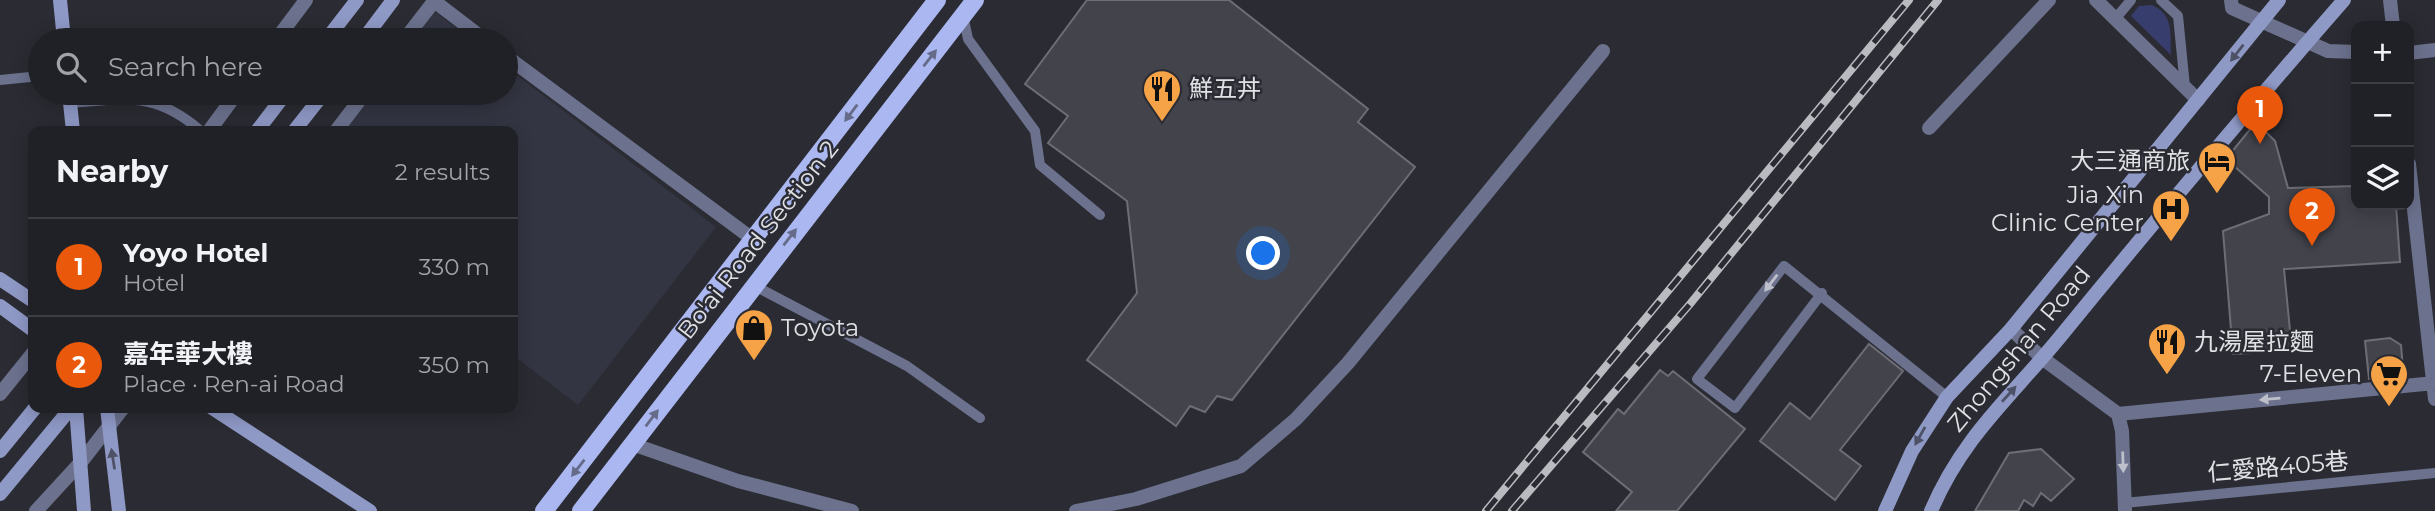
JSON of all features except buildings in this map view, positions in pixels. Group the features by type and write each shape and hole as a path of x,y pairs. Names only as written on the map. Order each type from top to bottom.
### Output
{"main road":[{"path":"60,0 63,28"},
{"path":"335,28 357,0"},
{"path":"372,28 394,0"},
{"name":"Bo'ai Road Section 2","path":"544,511 937,0"},
{"name":"Bo'ai Road Section 2","path":"581,511 962,8 975,0"},
{"name":"Zhongshan Road","path":"1885,511 1912,451 1947,397 2011,329 2279,0"},
{"name":"Zhongshan Road","path":"1931,511 1970,439 2042,358 2221,140 2344,0"},
{"path":"71,105 73,126"},
{"path":"261,126 277,105"},
{"path":"299,126 315,105"},
{"path":"0,279 28,299"},
{"path":"0,306 28,326"},
{"path":"0,451 31,413"},
{"path":"0,494 70,413"},
{"path":"75,413 82,461 84,511"},
{"path":"107,413 119,511"},
{"path":"220,413 370,511"}],"street":[{"path":"285,28 306,0"},
{"path":"1928,128 2049,0"},
{"path":"2096,0 2198,100"},
{"path":"2231,0 2232,8 2307,42 2328,51 2351,52"},
{"path":"2390,0 2392,21"},
{"path":"413,28 434,1 469,28"},
{"path":"2414,52 2435,50"},
{"path":"1076,511 1136,499 1241,466 1296,419 1348,363 1603,51"},
{"path":"518,65 754,240"},
{"path":"212,126 228,105"},
{"path":"340,126 356,105"},
{"path":"2414,208 2435,399"},
{"path":"2011,329 2042,358 2118,414 2122,431 2125,507"},
{"path":"0,394 28,359"},
{"path":"2118,414 2434,383"},
{"path":"36,511 82,461 119,413"},
{"path":"632,444 738,481 852,511"}],"lane":[{"path":"2116,18 2131,0"},
{"path":"2161,0 2178,16 2185,87"},
{"path":"962,8 968,39 1035,131 1040,165 1100,215"},
{"path":"0,80 28,77"},
{"path":"160,105 178,111 195,126"},
{"path":"1822,293 1735,408 1697,379 1784,266 1822,293 1947,397"},
{"path":"752,285 907,366 980,418"},
{"name":"仁愛路405巷","path":"2125,507 2435,473"}],"shaded area":[{"path":"2152,5 2167,19 2171,55 2131,16 2139,6"},
{"path":"434,11 456,28 421,28"},
{"path":"518,76 716,227 578,405 518,359 518,126 345,126 361,105 518,105"}],"railway":[{"path":"1486,511 1909,0"},
{"path":"1512,511 1690,304 1938,0"}],"place":[{"name":"鮮五丼","path":"1162,123"},
{"name":"Yoyo Hotel","path":"2260,144"},
{"name":"大三通商旅","path":"2217,195"},
{"name":"Jia Xin Clinic Center","path":"2171,243"},
{"name":"嘉年華大樓","path":"2312,246"},
{"name":"Toyota","path":"754,362"},
{"name":"九湯屋拉麵","path":"2167,376"},
{"name":"7-Eleven","path":"2389,408"}]}
